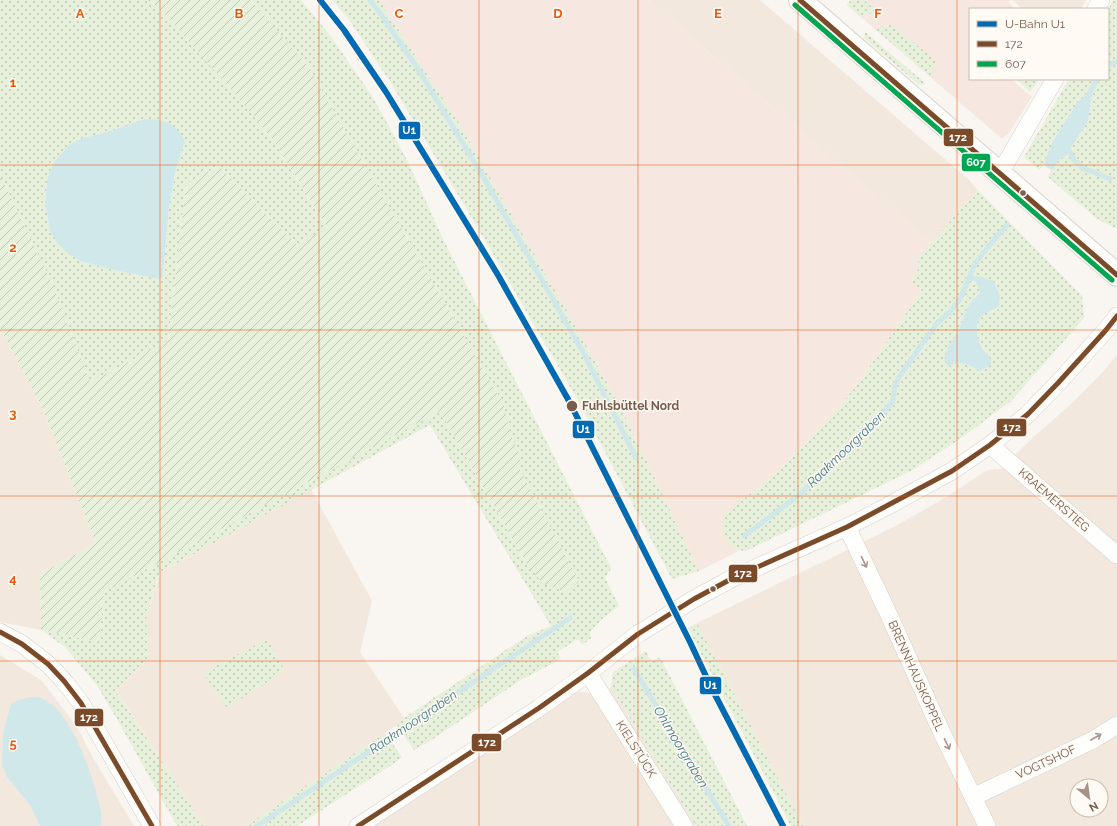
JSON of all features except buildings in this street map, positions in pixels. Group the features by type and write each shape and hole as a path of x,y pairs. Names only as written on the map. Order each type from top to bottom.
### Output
{"main road":[{"path":"800,0 1117,275"}],"street":[{"path":"1000,173 1054,80"},
{"path":"358,826 539,708 588,673 638,634 694,599 732,578 847,526 913,493 952,471 990,445 1028,414 1058,383 1117,316"},
{"name":"KRAEMERSTIEG","path":"990,445 1117,555"},
{"name":"BRENNHAUSKOPPEL","path":"847,526 942,733 987,826"},
{"path":"0,632 22,644 48,664 64,681 81,703 152,826"},
{"name":"KIELSTÜCK","path":"588,673 684,826"},
{"name":"VOGTSHOF","path":"973,797 1086,743 1117,725"}],"shaded area":[{"path":"379,0 648,0 931,243 917,259 920,266 912,282 922,290 862,378 838,409 773,476 724,515 734,548 739,551 699,571 622,410 572,320 459,123"},
{"path":"648,0 760,0 969,180 978,190 931,243"},
{"path":"851,0 1010,0 1009,3 1014,8 969,8 969,80 1012,80 1032,97 1009,133 1002,139 847,5"},
{"path":"1013,0 1086,0 1082,8 1021,8"},
{"path":"0,328 42,407 96,543 40,574 41,630 0,622"},
{"path":"1117,355 1117,826 803,826 697,623 901,523 943,499 984,472 993,469 1001,469 1028,442 1070,405 1100,375"},
{"path":"311,489 372,601 360,652 404,718 397,725 246,826 204,826 116,690 149,657 146,620 160,573"},
{"path":"0,655 41,680 77,727 93,758 134,826 0,826"},
{"path":"611,687 696,826 369,826 575,691 589,693 596,697"}],"green space":[{"path":"0,0 148,0 164,13 237,96 273,140 327,228 297,245 219,166 186,184 168,341 90,382 53,285 0,175","holes":["114,130 185,141 175,173 169,207 163,276 159,279 83,262 50,231 45,202 47,180 54,162 83,138"]},
{"path":"148,0 251,0 308,66 503,403 511,435 521,457 518,466 579,581 567,592 543,584 525,561 440,411 104,592 99,642 41,630 40,574 96,543 42,407 0,328 0,175 53,285 90,382 168,341 186,184 219,166 297,245 327,227 273,140 237,96 164,13"},
{"path":"251,0 301,0 332,38 374,99 407,160 444,241 611,568 605,578 619,606 601,620 590,632 591,638 582,645 578,639 557,652 561,659 521,680 430,741 414,750 397,725 404,718 527,636 551,626 430,425 159,573 146,620 149,657 116,691 204,826 177,826 96,684 65,647 41,630 99,642 104,592 440,411 524,560 579,581 518,466 521,457 511,435 503,403 308,66"},
{"path":"332,0 379,0 459,123 622,410 699,571 672,579 576,397 475,223 394,88 350,21"},
{"path":"851,0 866,0 866,2 878,12 859,16 847,5"},
{"path":"1113,0 1117,0 1117,228 1114,228 1096,218 1048,177 1058,161 1066,155 1088,121 1092,96 1085,95 1078,102 1049,150 1045,164 1039,170 1024,157 1068,80 1109,80 1109,8"},
{"path":"893,25 936,61 931,77 874,28"},
{"path":"865,32 925,83 923,85 918,84 864,38"},
{"path":"1017,80 1038,80 1030,92"},
{"path":"978,190 1082,296 1084,318 1012,400 960,439 911,471 746,551 733,547 726,539 724,534 723,515 773,476 838,409 862,378 922,290 911,282 920,266 917,259","holes":["993,281 1000,295 999,306 980,318 978,322 977,331 979,340 983,349 990,356 980,371 966,364 959,363 948,366 950,343 957,334 969,304 980,293 980,288 976,283"]},
{"path":"697,623 803,826 791,826 688,628"},
{"path":"267,639 285,671 227,708 203,673"},
{"path":"646,651 651,662 660,657 747,826 696,826 611,687 613,672"},
{"path":"385,733 402,757 396,762 297,826 246,826"}],"water":[{"path":"1090,92 1092,96 1088,121 1066,155 1058,161 1051,170 1046,167 1045,164 1053,142 1078,102"},
{"path":"145,119 159,120 169,123 177,130 185,141 175,173 169,207 163,276 159,279 83,262 69,254 58,244 50,231 45,202 47,180 54,162 70,144 83,138 114,130"},
{"path":"981,277 993,281 1000,295 999,306 982,316 977,326 979,340 985,352 990,356 991,365 980,371 966,364 959,363 948,366 944,358 950,343 957,334 969,304 980,293 976,283 977,279"},
{"path":"31,697 42,698 54,706 72,731 93,780 101,810 101,826 40,826 30,805 7,777 2,766 3,734 11,704 18,700"}],"waterway":[{"path":"370,0 418,69 485,180 584,354 636,458"},
{"name":"Raakmoorgraben","path":"1109,65 1117,62"},
{"name":"Raakmoorgraben","path":"1087,97 1096,80"},
{"path":"1066,145 1074,160 1081,167 1110,179"},
{"name":"Raakmoorgraben","path":"744,536 799,495 887,409 893,400 895,386 899,377 937,323 952,310 961,297 975,264 1007,225"},
{"name":"Raakmoorgraben","path":"969,278 977,279"},
{"name":"Raakmoorgraben","path":"257,826 570,618"},
{"name":"Ohlmoorgraben","path":"634,669 729,826"}],"metro line":[{"name":"U1","path":"320,0 344,30 386,92 498,275 569,401 690,642 711,687 783,826"}],"transit line":[{"name":"172","path":"800,0 1117,275"},
{"name":"607","path":"795,5 1112,280"},
{"name":"172","path":"358,826 539,708 588,673 638,634 694,599 733,578 847,527 952,471 990,445 1028,414 1058,383 1117,316"},
{"name":"172","path":"0,632 22,644 48,664 64,681 81,703 152,826"}],"place":[{"name":"Fuhlsbüttel Nord","path":"572,406"}]}
